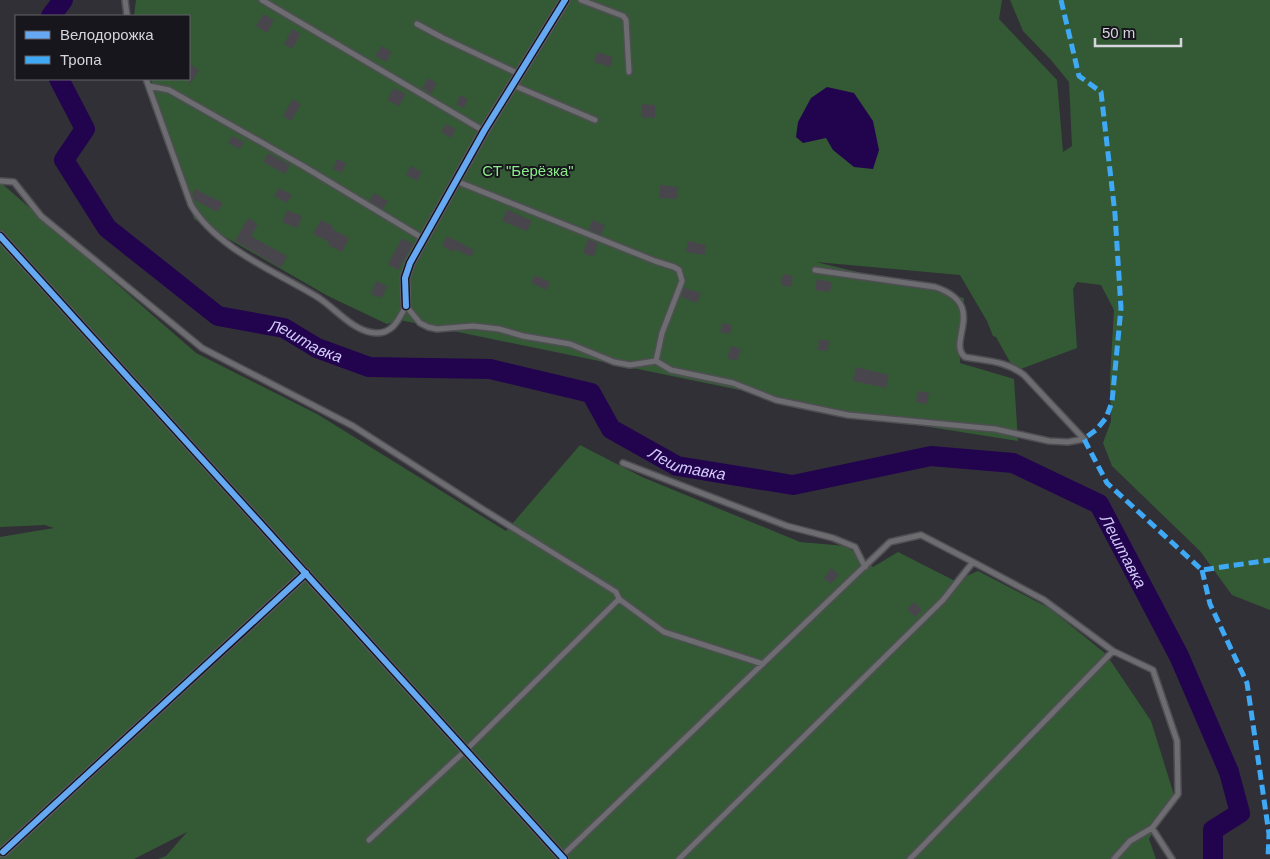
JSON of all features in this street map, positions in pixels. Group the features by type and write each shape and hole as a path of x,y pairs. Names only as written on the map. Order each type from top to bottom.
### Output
{"street":[{"path":"406,306 406,278 410,263 484,130 563,1"},
{"path":"0,236 563,858"},
{"path":"3,852 306,573"}],"lane":[{"path":"125,0 127,15"},
{"path":"262,0 484,130"},
{"path":"581,0 623,16 626,20 629,72"},
{"path":"416,24 520,74"},
{"path":"146,80 191,204 205,224 262,267 320,299 358,328 379,333 388,330 395,326 406,306 420,323 428,327 437,329 474,326 500,329 523,336 570,344 614,362 630,365 656,361 671,370 733,383 776,400 848,414 995,429 1049,441 1068,442 1084,439 1024,374 1016,368 1008,364 962,355 960,350 964,315 962,306 956,297 935,287 815,270"},
{"path":"513,85 595,120"},
{"path":"149,86 169,90 303,166 425,239"},
{"path":"0,181 14,182 41,216 202,348 353,426 616,592 619,599 664,632 764,664"},
{"path":"456,181 679,270 682,281 662,334 656,361"},
{"path":"623,464 787,526 833,538 855,547 865,567"},
{"path":"563,858 890,542 921,535 1044,600 1113,651 1153,670 1177,741 1178,794 1152,828 1130,841 1114,859"},
{"path":"679,859 943,600 973,562"},
{"path":"369,840 466,750 619,599"},
{"path":"910,859 1113,651"},
{"path":"1152,828 1172,859"}],"green space":[{"name":"СТ \"Берёзка\"","path":"136,0 1002,0 999,19 1057,80 1063,152 1072,146 1069,82 1023,31 1010,0 1270,0 1270,610 1232,595 1200,551 1112,466 1103,443 1111,421 1110,378 1114,310 1101,285 1077,282 1073,289 1077,348 1015,371 996,337 993,336 987,321 960,275 816,262 964,298 960,363 1014,379 1018,441 885,420 400,320 387,324 328,296 194,219 151,80 190,80 190,15 134,15"},
{"path":"0,182 196,353 317,414 506,531 580,445 642,477 800,542 846,546 873,567 898,552 955,581 978,571 1049,608 1106,654 1151,721 1174,795 1149,839 1156,859 158,859 166,856 187,832 134,859 0,859 0,537 54,528 45,525 0,527"}],"shaded area":[{"path":"827,87 854,93 873,121 879,150 873,169 854,167 833,150 826,138 803,143 796,137 798,122 811,98"}],"building":[{"path":"263,14 274,20 267,33 256,26"},
{"path":"292,29 301,34 292,49 284,44"},
{"path":"381,46 392,52 386,62 375,56"},
{"path":"597,52 613,57 610,67 594,62"},
{"path":"190,65 199,70 189,86 190,80"},
{"path":"428,78 437,83 431,94 422,88"},
{"path":"394,88 406,94 399,106 387,100"},
{"path":"460,95 468,99 464,108 456,105"},
{"path":"293,99 301,104 291,121 283,116"},
{"path":"642,104 655,105 655,118 641,117"},
{"path":"446,124 456,129 451,138 441,132"},
{"path":"232,136 244,142 240,149 228,143"},
{"path":"268,153 290,165 285,174 263,162"},
{"path":"337,159 346,163 342,173 333,169"},
{"path":"411,166 422,172 417,181 406,175"},
{"path":"660,185 678,187 677,199 659,198"},
{"path":"279,188 292,195 287,203 274,196"},
{"path":"195,189 223,203 218,212 194,200 192,195"},
{"path":"374,193 388,201 383,209 369,201"},
{"path":"507,209 532,221 527,231 502,221"},
{"path":"287,210 302,216 297,228 282,222"},
{"path":"248,218 258,224 251,236 287,256 281,268 235,241"},
{"path":"321,220 333,226 332,229 349,238 342,252 328,245 329,242 313,234"},
{"path":"592,220 605,225 601,235 589,229"},
{"path":"447,236 474,250 471,257 454,249 453,252 442,246"},
{"path":"402,238 413,244 398,270 388,264"},
{"path":"588,239 598,243 594,257 583,253"},
{"path":"688,241 706,245 705,255 686,252"},
{"path":"783,274 793,276 791,287 781,285"},
{"path":"535,275 550,282 547,290 531,283"},
{"path":"817,279 832,282 830,292 815,290"},
{"path":"376,281 387,286 382,298 371,294"},
{"path":"684,288 701,293 697,303 681,297"},
{"path":"722,323 732,325 730,334 720,332"},
{"path":"819,339 829,341 828,351 818,350"},
{"path":"731,346 741,349 737,361 727,358"},
{"path":"856,367 889,375 886,388 853,381"},
{"path":"918,391 929,393 927,404 916,402"},
{"path":"831,568 839,575 831,584 824,578"},
{"path":"914,602 922,610 915,617 907,609"}],"waterway":[{"name":"Лештавка","path":"52,15 63,0"},
{"name":"Лештавка","path":"60,80 85,129 64,160 107,228 218,316 284,328 317,348 369,367 490,369 591,393 611,429 677,466 793,485 931,456 1013,463 1099,504 1179,656 1229,772 1240,813 1213,830 1213,859"}],"marked path":[{"path":"1061,0 1079,76 1101,92 1115,214 1121,308 1112,402 1106,418 1096,430 1084,439 1107,483 1202,570 1270,560"},
{"path":"1202,570 1210,604 1247,683 1269,834 1268,859"}],"cycle path":[{"path":"406,306 405,278 410,263 484,131 565,0"},
{"path":"0,236 564,859"},
{"path":"3,852 306,573"}]}
